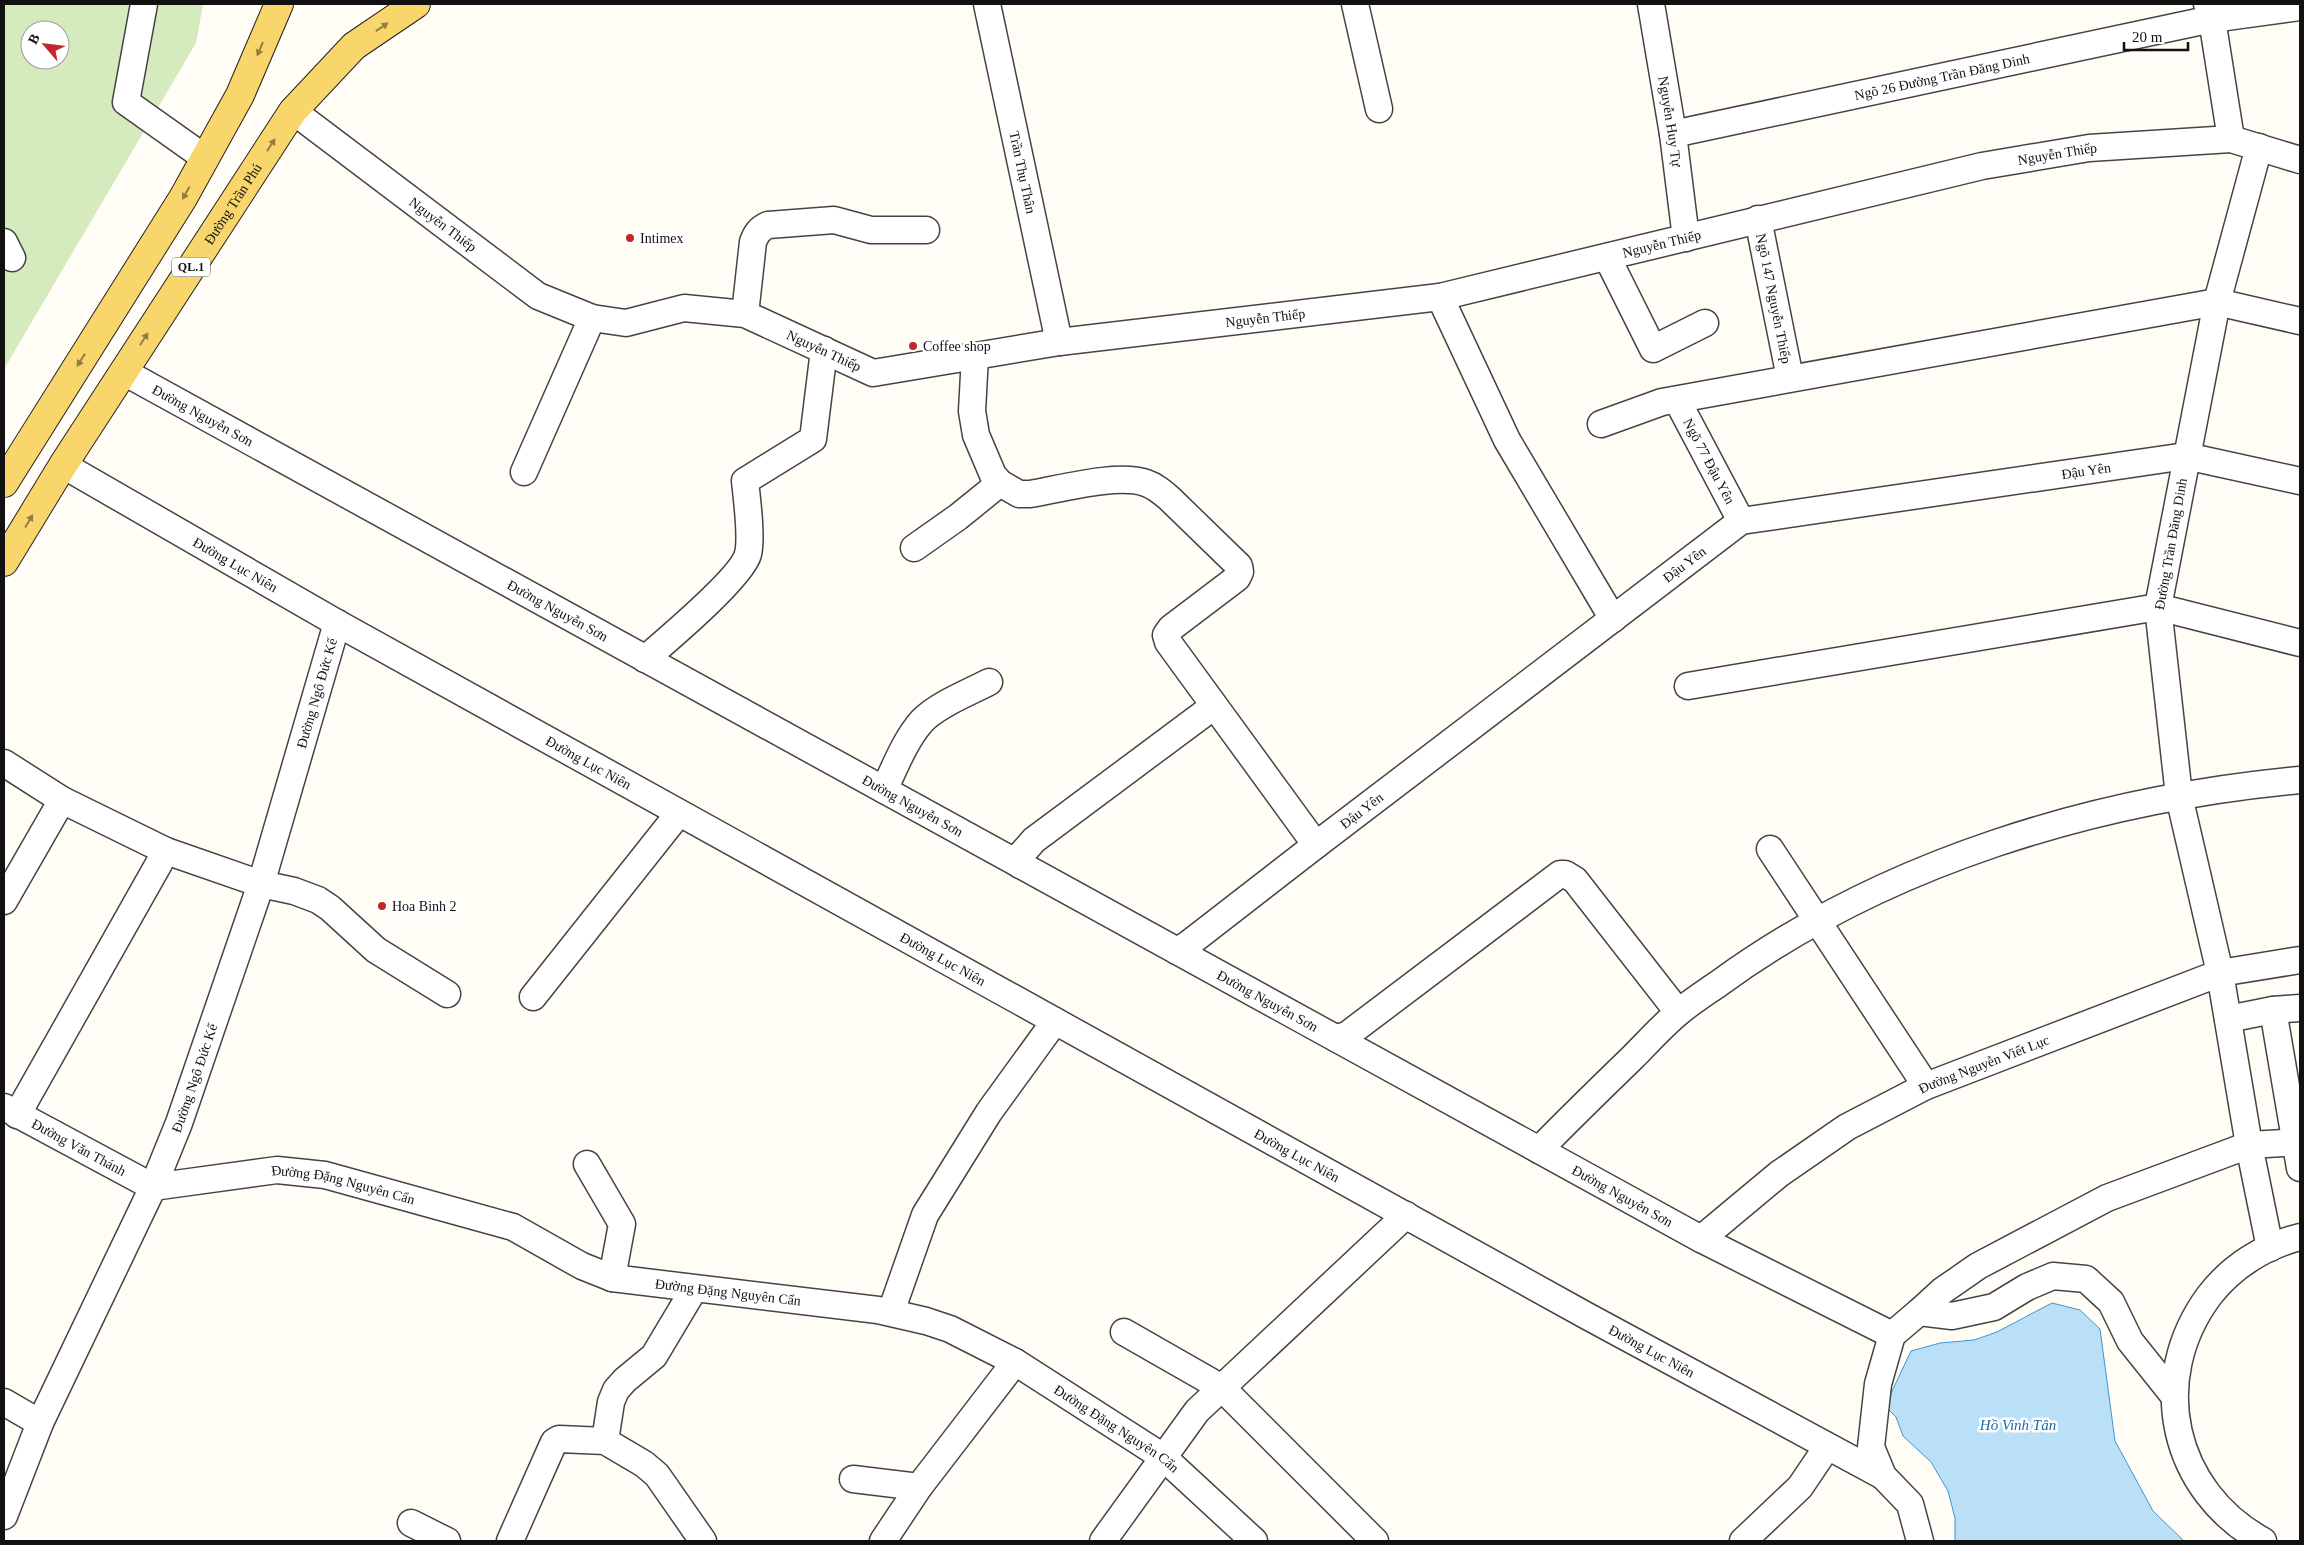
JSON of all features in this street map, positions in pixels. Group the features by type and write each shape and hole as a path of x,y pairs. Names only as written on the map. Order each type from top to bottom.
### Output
{"main road":[{"path":"4,483 183,198 240,95 279,4"},
{"name":"Đường Trần Phú","path":"4,562 63,465 293,111 354,46 416,4"},
{"path":"28,443 63,465"}],"street":[{"path":"144,4 126,102 205,158"},
{"name":"Trần Thụ Thân","path":"987,4 1060,342"},
{"path":"1355,4 1379,109"},
{"name":"Nguyễn Huy Tự","path":"1651,4 1673,134 1686,238"},
{"name":"Ngõ 26 Đường Trần Đăng Dinh","path":"1673,134 2210,11 2300,7"},
{"path":"2210,11 2231,139"},
{"name":"Nguyễn Thiếp","path":"293,111 538,296 592,318 626,323 684,308 745,314 873,374 1060,342 1440,297 1982,166 2079,150 2168,141 2231,139 2300,160"},
{"name":"Đường Trần Đăng Dinh","path":"2259,148 2217,302 2158,607 2179,796 2220,973 2249,1145 2270,1248"},
{"name":"Ngõ 147 Nguyễn Thiếp","path":"1758,219 1790,378"},
{"path":"745,314 753,242 758,231 768,225 834,220 871,230 926,230"},
{"path":"1607,257 1652,349 1704,323"},
{"path":"1440,297 1507,440 1613,619"},
{"path":"1601,424 1662,402 2217,302 2300,321"},
{"path":"524,472 592,318"},
{"path":"645,659 726,585 748,555 746,481 813,439 824,350"},
{"path":"974,356 972,423 993,475 1000,483 1019,494 1030,494 1118,480 1145,483 1157,488 1169,498 1239,566 1238,578 1171,628 1166,635 1168,642 1316,844"},
{"name":"Đường Nguyễn Sơn","path":"124,372 1701,1239 1892,1335"},
{"name":"Ngõ 77 Đậu Yên","path":"1677,400 1741,521"},
{"name":"Đậu Yên","path":"1177,951 1188,945 1316,844 1741,521 2186,456 2300,482"},
{"name":"Đường Lục Niên","path":"63,465 337,623 1406,1216 1883,1476"},
{"path":"914,548 958,517 1000,483"},
{"path":"1688,686 2158,607 2300,643"},
{"name":"Đường Ngô Đức Kế","path":"4,1516 40,1423 153,1187 179,1122 260,884 337,623"},
{"path":"884,790 913,734 923,720 943,706 989,682"},
{"path":"1020,865 1018,858 1034,840 1214,706"},
{"path":"4,763 62,800 166,851 260,884 294,891 318,900 330,908 376,950 447,994"},
{"path":"1539,1150 1678,1012 1758,954 1818,920 1894,883 1974,852 2108,811 2179,796 2300,780"},
{"path":"4,902 62,800"},
{"path":"532,997 680,813"},
{"path":"1770,849 1926,1086"},
{"path":"10,1111 166,851"},
{"path":"1336,1038 1346,1034 1560,874 1565,874 1576,880 1678,1012"},
{"name":"Đường Nguyễn Viết Lục","path":"1701,1239 1779,1174 1847,1127 1926,1086 2220,973 2300,960"},
{"path":"2228,1018 2273,1010 2300,1008"},
{"path":"2273,1010 2298,1142 2300,1168"},
{"path":"892,1312 925,1215 989,1112 1054,1021"},
{"name":"Đường Văn Thánh","path":"10,1111 153,1187"},
{"path":"1920,1541 1910,1504 1883,1476 1871,1447 1878,1384 1892,1335 1942,1291 1978,1266 2106,1198 2249,1145 2298,1142"},
{"path":"587,1164 622,1224 612,1278"},
{"name":"Đường Đặng Nguyên Cẩn","path":"153,1187 277,1170 325,1175 513,1227 582,1266 612,1278 892,1312 926,1321 950,1329 1015,1362 1163,1457 1254,1541"},
{"path":"1103,1541 1197,1411 1406,1216"},
{"path":"2263,1541 2230,1520 2200,1484 2181,1442 2174,1396 2181,1350 2189,1328 2201,1308 2231,1272 2270,1248 2300,1238"},
{"path":"1919,1312 1952,1316 1994,1307 2027,1286 2053,1276 2086,1278 2111,1302 2130,1341 2174,1396"},
{"path":"606,1441 611,1402 616,1390 654,1356 694,1289"},
{"path":"1124,1332 1222,1388 1375,1541"},
{"path":"883,1541 919,1487 1015,1362"},
{"path":"4,1402 40,1423"},
{"path":"510,1541 554,1442 559,1439 598,1439 606,1441 644,1464 657,1475 703,1541"},
{"path":"1743,1541 1800,1487 1827,1447"},
{"path":"852,1479 919,1487"},
{"path":"410,1523 447,1541"}],"green space":[{"path":"4,4 203,4 196,43 4,369"}],"water":[{"name":"Hồ Vinh Tân","path":"2052,1303 2080,1310 2100,1329 2115,1441 2153,1511 2184,1541 1955,1541 1955,1518 1948,1491 1931,1462 1903,1436 1896,1417 1885,1406 1911,1351 1940,1343 1974,1340 1997,1332"}],"place":[{"name":"Intimex","path":"630,238"},
{"name":"Coffee shop","path":"913,346"},
{"name":"Hoa Binh 2","path":"382,906"}]}
